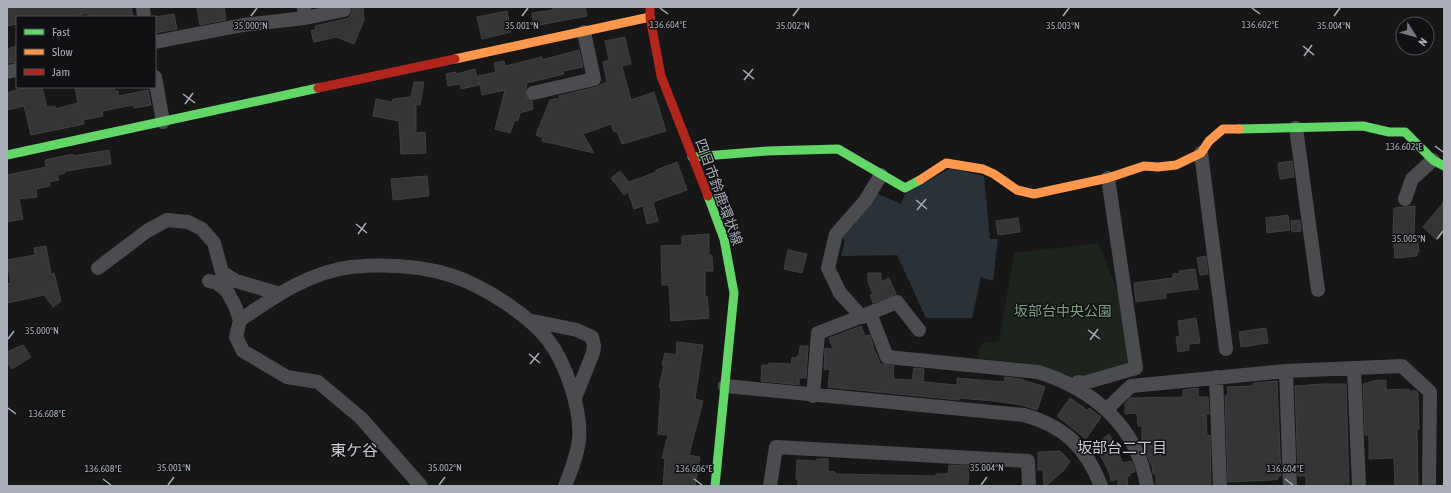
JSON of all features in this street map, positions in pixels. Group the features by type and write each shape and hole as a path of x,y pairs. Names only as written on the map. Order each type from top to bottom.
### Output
{"street":[{"name":"四日市鈴鹿環状線","path":"650,7 650,17 661,76 724,239 734,293 714,486"},
{"path":"156,42 304,12 344,10"},
{"path":"7,155 650,17"},
{"path":"534,93 594,79 584,32"},
{"path":"156,83 163,122"},
{"path":"692,157 767,151 838,149 905,188 926,177 946,163 983,169 994,174 1017,190 1034,194 1108,178 1144,166 1158,167 1176,165 1201,153 1210,141 1223,129 1362,126 1389,132 1405,132 1439,163 1412,179 1405,199"},
{"path":"1296,128 1318,290"},
{"path":"1201,153 1226,349"},
{"path":"881,175 865,201 836,234 828,268 840,293 866,315 887,357 1021,369 1054,377 1074,387 1107,409 1120,422 1138,455 1147,486"},
{"path":"1074,387 1078,382 1084,383 1136,368 1108,178"},
{"path":"98,268 154,226 167,220 179,220 197,226 211,237 227,291 240,320 236,337 243,351 287,377 318,382 366,423 421,486"},
{"path":"240,320 280,294 315,276 337,270 386,266 410,267 435,271 467,282 493,296 524,318 552,345 575,398 578,414 579,440 574,463 565,486"},
{"path":"223,274 236,281 280,294"},
{"path":"209,281 217,283 227,291"},
{"path":"813,396 818,333 897,302 919,330"},
{"path":"524,318 538,323 577,330 592,337 594,346 593,353 575,398"},
{"path":"1107,409 1132,386 1286,371 1402,366 1430,392 1429,486"},
{"path":"1354,368 1359,486"},
{"path":"1286,371 1290,486"},
{"path":"1216,377 1220,486"},
{"path":"725,386 813,396 1012,413 1040,419 1063,432 1081,448 1096,473 1101,486"},
{"path":"770,486 776,446 1028,461 1029,486"}],"green space":[{"name":"坂部台中央公園","path":"1098,243 1122,301 1131,365 1085,378 1070,378 1053,370 1026,363 977,358 982,343 999,341 1014,253"}],"shaded area":[{"path":"951,168 984,176 990,239 998,239 993,281 981,277 972,318 926,318 897,255 841,256 845,240 841,238 874,192 901,204 905,194"}],"building":[{"path":"7,7 131,7 133,16 88,16 88,13 72,16 16,16 16,24 7,26"},
{"path":"197,7 224,7 226,20 200,25"},
{"path":"352,7 363,7 364,20 354,44 337,37 314,42 311,31 316,29 315,26 349,18 352,12"},
{"path":"552,7 585,7 587,16 534,26 532,13 553,10"},
{"path":"507,11 511,32 482,39 477,17"},
{"path":"174,14 177,29 156,33 156,17"},
{"path":"625,37 631,64 622,66 631,100 654,92 666,131 622,144 617,131 614,132 611,124 583,134 594,153 542,141 543,138 536,135 550,100 560,98 559,96 596,87 607,82 603,62 609,60 605,41"},
{"path":"16,46 16,62 7,63 7,49"},
{"path":"579,50 583,67 563,71 564,74 527,83 525,95 532,101 533,109 520,113 518,121 515,120 510,133 495,129 505,90 482,95 478,76 496,72 494,63 504,61 505,66 542,57 542,60"},
{"path":"475,69 479,85 461,89 460,84 448,86 446,74 455,72 456,74"},
{"path":"414,82 424,82 420,105 416,105 416,133 425,132 426,153 401,154 399,121 373,116 376,99 392,102 393,99 411,97"},
{"path":"22,88 42,88 47,107 55,106 55,109 78,103 75,88 114,88 115,91 118,91 119,96 148,90 151,105 134,108 134,105 102,111 103,116 83,120 84,124 31,135 24,106 7,110 7,93"},
{"path":"109,150 111,164 65,171 65,173 57,175 59,180 49,182 50,186 36,189 37,197 19,199 23,219 7,222 7,175 46,167 45,160 73,154 73,156"},
{"path":"1292,161 1294,177 1280,179 1278,163"},
{"path":"677,162 687,190 653,202 658,221 647,224 643,206 634,209 628,192 624,195 611,178 620,171 629,182"},
{"path":"427,176 429,196 393,200 391,179"},
{"path":"1444,202 1444,231 1437,240 1423,227"},
{"path":"1415,206 1414,237 1417,234 1419,252 1417,252 1417,256 1395,258 1393,232 1394,208"},
{"path":"1288,215 1290,230 1267,233 1266,218"},
{"path":"1018,218 1020,232 998,235 996,221"},
{"path":"1300,220 1301,231 1292,232 1291,221"},
{"path":"709,234 709,255 712,255 713,271 705,271 705,297 707,296 709,318 671,321 669,285 662,285 661,246 682,245 682,236"},
{"path":"46,246 51,274 54,273 61,301 53,307 44,295 7,303 7,284 11,283 7,260 35,255 34,248"},
{"path":"788,250 807,254 802,273 784,269"},
{"path":"1206,256 1208,274 1200,275 1197,258"},
{"path":"1195,269 1198,289 1165,293 1166,298 1136,302 1134,283 1173,278 1173,274 1180,273 1179,271"},
{"path":"868,273 881,273 881,282 889,278 896,294 873,303 870,295 873,294 868,282"},
{"path":"1196,318 1200,343 1189,344 1189,350 1178,352 1176,337 1180,336 1178,321"},
{"path":"861,326 865,336 870,335 880,364 894,366 893,379 912,380 914,368 924,369 923,382 957,385 957,378 1004,382 1005,377 1020,379 1045,387 1037,410 1022,405 993,401 959,398 959,400 828,387 830,369 824,370 825,348 833,349 829,338"},
{"path":"1266,328 1268,343 1241,347 1239,332"},
{"path":"677,342 703,345 695,399 703,401 689,455 700,457 695,486 663,486 665,459 662,458 668,435 658,434 661,387 659,387 665,353 676,355"},
{"path":"23,345 31,357 12,369 7,362 7,352"},
{"path":"800,346 808,346 806,378 799,378 799,385 761,381 762,365 768,365 769,363 791,364 792,358 797,358 797,356 799,356"},
{"path":"1386,380 1386,390 1409,389 1409,391 1416,391 1418,393 1418,486 1395,486 1394,458 1369,459 1369,435 1365,435 1363,384 1373,381"},
{"path":"1277,381 1281,476 1278,476 1278,479 1272,480 1228,482 1225,396 1228,394 1227,387 1253,386 1253,383"},
{"path":"1346,384 1349,484 1342,484 1343,486 1306,486 1306,476 1298,476 1295,386"},
{"path":"1198,388 1198,397 1208,397 1209,414 1206,414 1207,436 1210,435 1211,486 1156,486 1156,474 1153,474 1152,467 1142,444 1142,426 1138,426 1137,413 1125,414 1125,404 1130,398 1183,397 1183,390"},
{"path":"1070,398 1087,410 1089,408 1101,417 1086,439 1057,416"},
{"path":"1109,434 1123,463 1131,461 1134,467 1135,472 1130,473 1130,476 1127,476 1128,486 1118,486 1118,479 1111,481 1109,472 1095,445"},
{"path":"1060,451 1070,461 1065,469 1046,486 1044,486 1043,470 1038,470 1038,452"},
{"path":"817,459 828,459 828,471 835,472 835,474 936,476 936,474 948,474 949,465 969,466 968,486 798,486 798,479 796,479 797,460 817,461"}],"traffic: fast":[{"path":"7,155 318,88"},
{"path":"1239,129 1363,126 1389,132 1405,132 1433,160 1444,166"},
{"path":"692,157 767,151 838,149 905,188 920,180"},
{"path":"708,196 724,239 734,293 715,486"}],"traffic: slow":[{"path":"455,59 650,17"},
{"path":"920,180 946,163 983,169 994,174 1017,190 1034,194 1108,178 1144,166 1158,167 1176,165 1201,153 1209,141 1223,129 1239,129"}],"traffic: jam":[{"path":"650,7 650,17 661,76 708,196"},
{"path":"318,88 455,59"}],"district":[{"name":"坂部台二丁目","path":"1122,447"},
{"name":"東ケ谷","path":"354,450"}]}
